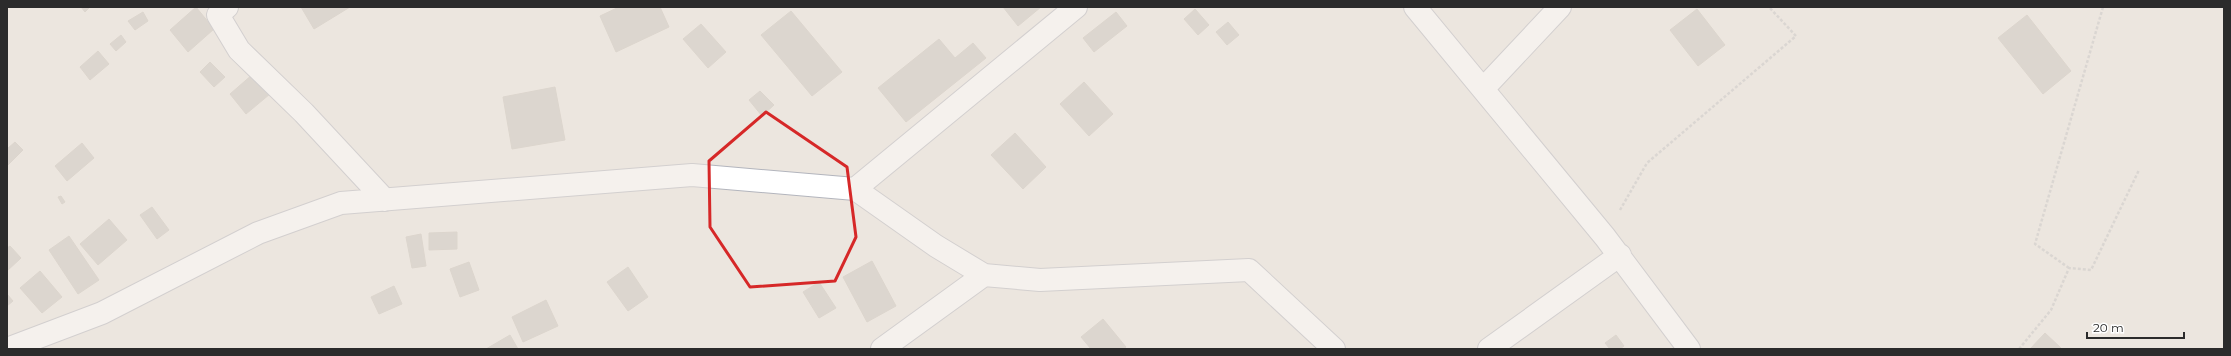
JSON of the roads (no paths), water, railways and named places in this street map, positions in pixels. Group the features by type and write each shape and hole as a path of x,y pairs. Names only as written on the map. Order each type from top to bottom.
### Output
{"street":[{"path":"227,7 218,15 239,50 304,113 386,200"},
{"path":"855,189 1076,7"},
{"path":"1415,7 1620,255 1689,349"},
{"path":"1483,89 1560,7"},
{"path":"7,349 102,313 258,233 341,203 692,175 855,189 936,246 984,275 1040,280 1249,270 1334,349"},
{"path":"1489,349 1620,255"},
{"path":"882,349 984,275"}]}
